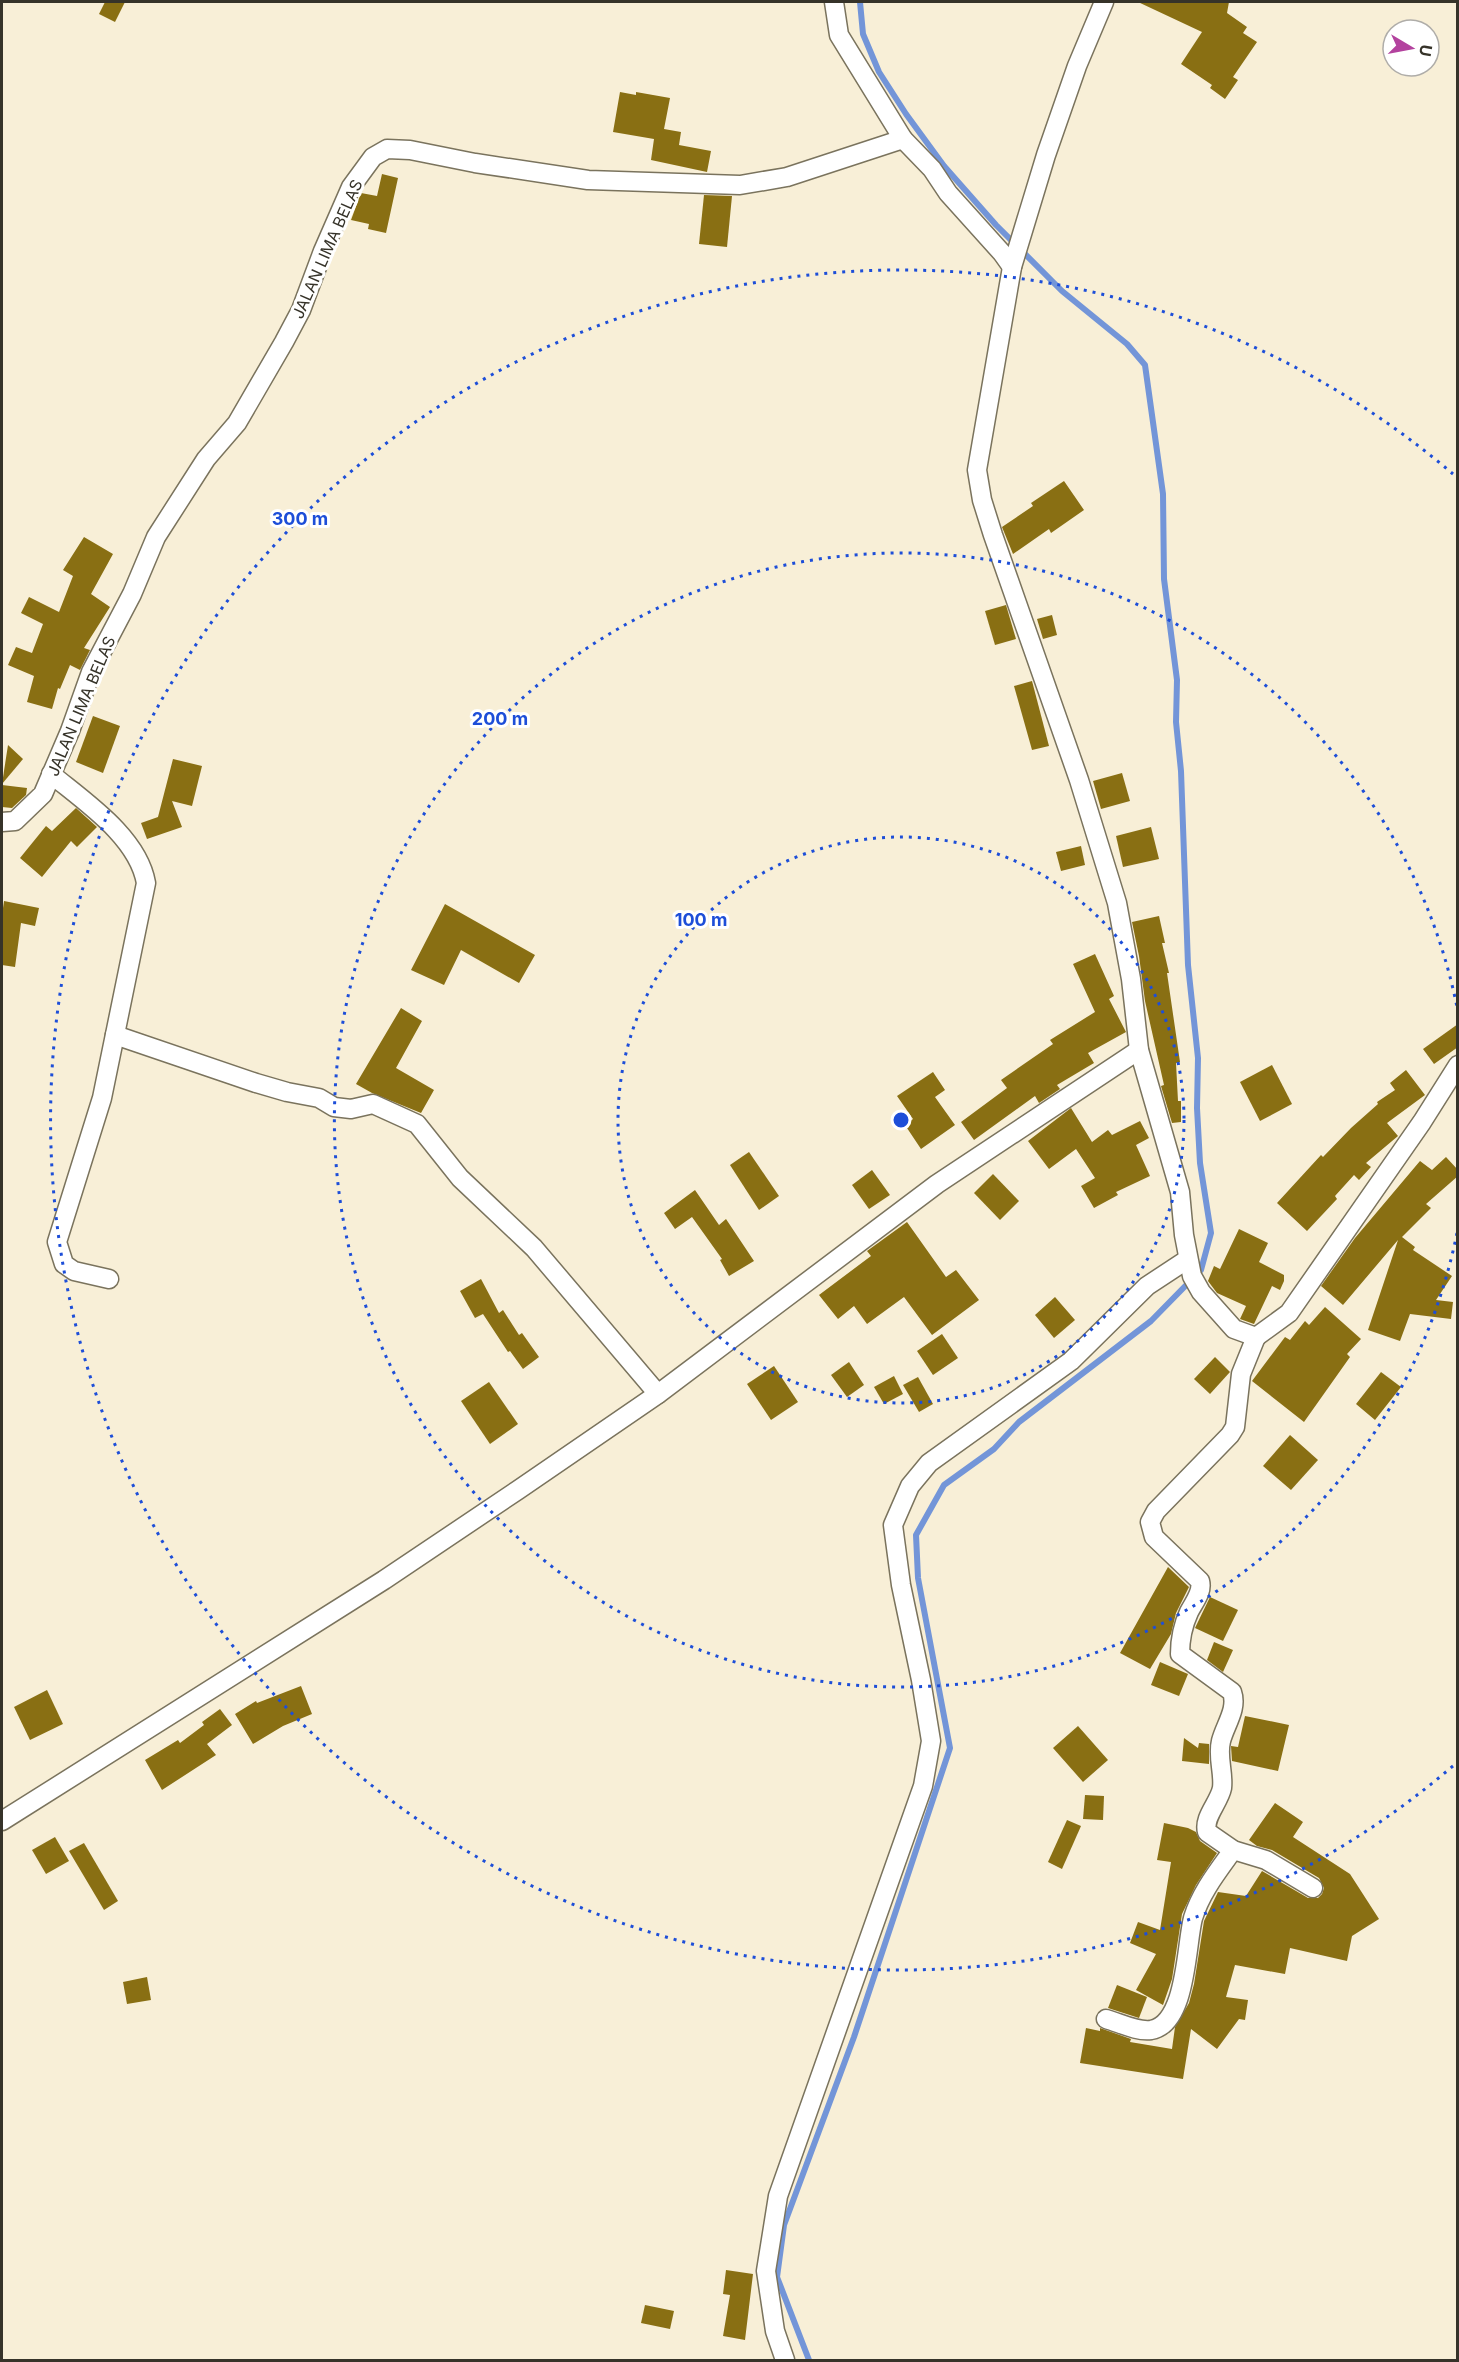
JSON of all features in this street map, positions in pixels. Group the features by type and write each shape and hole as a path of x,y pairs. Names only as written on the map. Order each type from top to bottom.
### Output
{"street":[{"path":"834,2 839,36 903,139 932,169 948,192 1002,253 1014,261"},
{"path":"1104,2 1077,66 1014,261 977,470 982,500 1034,658 1079,780 1117,903 1131,979 1139,1050 1180,1192 1190,1267 1201,1292 1234,1329 1256,1337"},
{"name":"JALAN LIMA BELAS","path":"2,822 15,821 43,794 92,672 132,594 156,537 206,459 237,423 284,342 301,310 323,251 351,187 373,157 387,149 410,150 475,163 588,180 740,185 787,177 903,139"},
{"path":"51,774 117,830 144,870 146,883 102,1098 57,1242 64,1264 74,1271 110,1279"},
{"path":"115,1035 267,1086 319,1098 334,1107 351,1109 373,1104 417,1124 460,1178 534,1248 658,1394"},
{"path":"2,1821 384,1580 658,1394 937,1184 1139,1050"},
{"path":"1313,1888 1266,1860 1233,1850 1207,1832 1206,1824 1217,1804 1222,1786 1219,1761 1220,1744 1235,1700 1232,1692 1180,1654 1182,1634 1201,1586 1200,1581 1154,1537 1150,1522 1156,1511 1230,1435 1234,1427 1241,1374 1256,1337 1289,1313 1422,1122 1458,1065"},
{"path":"785,2361 775,2331 766,2271 778,2196 923,1785 931,1741 901,1585 893,1525 910,1486 929,1463 1071,1361 1147,1286 1190,1267"},
{"path":"1106,2019 1145,2030 1154,2030 1162,2025 1182,1991 1186,1975 1188,1941 1200,1899 1233,1850"}],"building":[{"path":"105,2 125,2 115,22 99,14"},
{"path":"1138,2 1229,2 1227,13 1247,27 1243,33 1257,42 1233,77 1238,80 1225,99 1210,88 1212,85 1181,64 1202,32"},
{"path":"620,92 636,95 636,92 670,98 664,129 681,132 679,145 711,151 707,172 651,160 654,139 613,132"},
{"path":"382,174 398,178 386,233 368,229 369,224 351,220 361,193 377,196"},
{"path":"704,195 732,196 727,247 699,244"},
{"path":"1064,481 1084,510 1051,533 1049,529 1013,554 1002,527 1033,506 1031,503"},
{"path":"84,537 113,554 91,594 110,607 84,648 90,650 80,670 70,665 60,689 58,688 52,709 27,702 34,676 8,665 16,647 32,653 43,624 21,613 29,597 59,612 73,576 63,570"},
{"path":"1006,605 1016,639 995,645 985,611"},
{"path":"1052,615 1057,635 1043,639 1037,619"},
{"path":"1032,681 1049,746 1032,750 1014,686"},
{"path":"93,716 120,726 103,773 76,762"},
{"path":"8,745 23,759 2,784"},
{"path":"173,759 202,766 192,806 172,801 182,827 147,839 141,823 158,817"},
{"path":"1122,773 1130,801 1101,809 1093,781"},
{"path":"2,785 27,788 26,795 12,808 2,807"},
{"path":"76,808 97,827 77,847 71,841 42,877 20,858 46,826 52,831"},
{"path":"1151,827 1159,859 1123,867 1116,836"},
{"path":"1081,846 1085,865 1061,871 1056,852"},
{"path":"4,901 39,908 35,926 21,923 15,967 2,965"},
{"path":"445,904 535,955 519,983 461,950 444,985 411,970"},
{"path":"1159,916 1165,943 1162,943 1169,973 1167,973 1180,1062 1176,1063 1181,1122 1172,1123 1161,1086 1164,1085 1145,1001 1132,922"},
{"path":"1095,954 1114,996 1109,999 1126,1032 1088,1053 1094,1063 1057,1085 1060,1089 1039,1103 1035,1096 974,1140 961,1122 1007,1088 1001,1080 1053,1044 1050,1040 1095,1012 1073,964"},
{"path":"401,1008 422,1021 396,1068 434,1090 421,1113 356,1084"},
{"path":"1458,1024 1458,1047 1434,1064 1423,1049"},
{"path":"1272,1065 1292,1104 1260,1121 1240,1082"},
{"path":"1406,1070 1425,1095 1387,1123 1398,1136 1366,1163 1371,1167 1359,1180 1354,1175 1335,1196 1337,1199 1307,1231 1277,1203 1321,1155 1323,1157 1378,1104 1377,1102 1395,1090 1390,1083"},
{"path":"933,1072 945,1090 935,1097 955,1125 921,1149 905,1125 913,1119 897,1096"},
{"path":"1071,1108 1092,1142 1108,1130 1112,1135 1140,1121 1149,1138 1136,1145 1150,1176 1116,1192 1118,1195 1094,1208 1081,1186 1095,1178 1076,1149 1049,1169 1028,1141"},
{"path":"749,1152 779,1196 759,1210 730,1165"},
{"path":"1446,1157 1458,1170 1458,1176 1426,1204 1431,1208 1402,1237 1415,1247 1413,1250 1452,1276 1436,1300 1453,1302 1451,1319 1410,1314 1400,1341 1368,1330 1398,1240 1343,1305 1321,1286 1355,1238 1420,1161 1432,1170"},
{"path":"872,1170 890,1195 869,1209 852,1185"},
{"path":"993,1174 1019,1201 1000,1220 974,1193"},
{"path":"695,1190 719,1225 726,1219 754,1261 729,1276 720,1260 722,1259 692,1217 675,1229 664,1213"},
{"path":"907,1222 946,1277 956,1270 979,1300 932,1335 904,1297 867,1324 854,1306 838,1319 819,1295 871,1256 867,1251"},
{"path":"1239,1229 1268,1243 1259,1262 1284,1275 1280,1290 1272,1286 1254,1324 1240,1319 1246,1306 1217,1293 1208,1281 1214,1266 1220,1269"},
{"path":"481,1279 499,1313 503,1310 519,1335 522,1333 539,1357 523,1369 510,1351 508,1352 483,1314 475,1318 460,1291"},
{"path":"1055,1297 1075,1320 1054,1338 1035,1315"},
{"path":"1325,1307 1361,1339 1347,1354 1350,1357 1304,1422 1252,1381 1285,1337 1290,1340 1305,1321 1309,1325"},
{"path":"942,1334 958,1358 933,1375 917,1351"},
{"path":"1215,1357 1230,1372 1210,1394 1194,1379"},
{"path":"849,1362 864,1385 847,1397 831,1375"},
{"path":"774,1366 798,1402 771,1420 747,1384"},
{"path":"1381,1372 1401,1387 1375,1420 1356,1404"},
{"path":"894,1376 903,1394 884,1404 874,1387"},
{"path":"918,1377 933,1404 919,1412 903,1385"},
{"path":"489,1382 518,1424 490,1444 461,1401"},
{"path":"1290,1435 1318,1460 1291,1490 1263,1466"},
{"path":"1168,1567 1189,1587 1176,1613 1171,1634 1150,1669 1120,1653"},
{"path":"1210,1597 1238,1610 1223,1641 1195,1628"},
{"path":"1214,1642 1233,1650 1223,1672 1207,1660"},
{"path":"1160,1662 1188,1674 1179,1696 1151,1685"},
{"path":"301,1686 312,1714 283,1726 253,1744 235,1714 256,1701 257,1703"},
{"path":"47,1690 63,1724 30,1740 14,1707"},
{"path":"220,1709 232,1725 207,1744 216,1755 162,1790 145,1760 178,1740 180,1743 204,1725 202,1722"},
{"path":"1245,1716 1289,1725 1278,1771 1232,1761 1231,1746 1238,1747"},
{"path":"1078,1726 1108,1760 1083,1782 1053,1748"},
{"path":"1184,1738 1198,1748 1199,1743 1209,1744 1209,1764 1182,1761"},
{"path":"1085,1795 1104,1796 1103,1820 1083,1819"},
{"path":"1275,1803 1303,1822 1293,1837 1350,1874 1379,1919 1352,1936 1347,1961 1290,1948 1285,1974 1235,1965 1226,1997 1248,2000 1245,2020 1239,2019 1217,2049 1191,2029 1183,2079 1080,2063 1086,2028 1100,2031 1100,2028 1131,2039 1130,2042 1172,2049 1175,2027 1189,2003 1194,1984 1204,1921 1218,1892 1246,1896 1262,1871 1308,1898 1318,1898 1322,1894 1324,1888 1319,1878 1272,1850 1257,1846 1249,1840"},
{"path":"1067,1820 1081,1826 1062,1869 1048,1862"},
{"path":"1164,1823 1196,1832 1200,1841 1217,1853 1196,1885 1182,1914 1172,1979 1163,2005 1136,1990 1156,1954 1130,1943 1138,1922 1160,1930 1171,1862 1157,1860"},
{"path":"55,1837 69,1861 46,1874 32,1850"},
{"path":"84,1843 118,1901 104,1910 69,1851"},
{"path":"147,1977 151,2000 127,2004 123,1982"},
{"path":"1117,1985 1147,1997 1139,2018 1108,2008"},
{"path":"726,2270 753,2274 745,2340 723,2336 730,2295 723,2294"},
{"path":"645,2305 674,2311 670,2329 641,2323"}],"waterway":[{"path":"809,2360 777,2277 784,2225 854,2037 950,1748 918,1578 916,1535 944,1485 994,1449 1019,1422 1151,1321 1201,1270 1211,1233 1200,1163 1197,1108 1198,1058 1188,965 1181,771 1176,722 1177,680 1164,579 1163,494 1145,365 1127,344 1062,291 996,225 944,166 879,72 863,34 860,2"}]}
